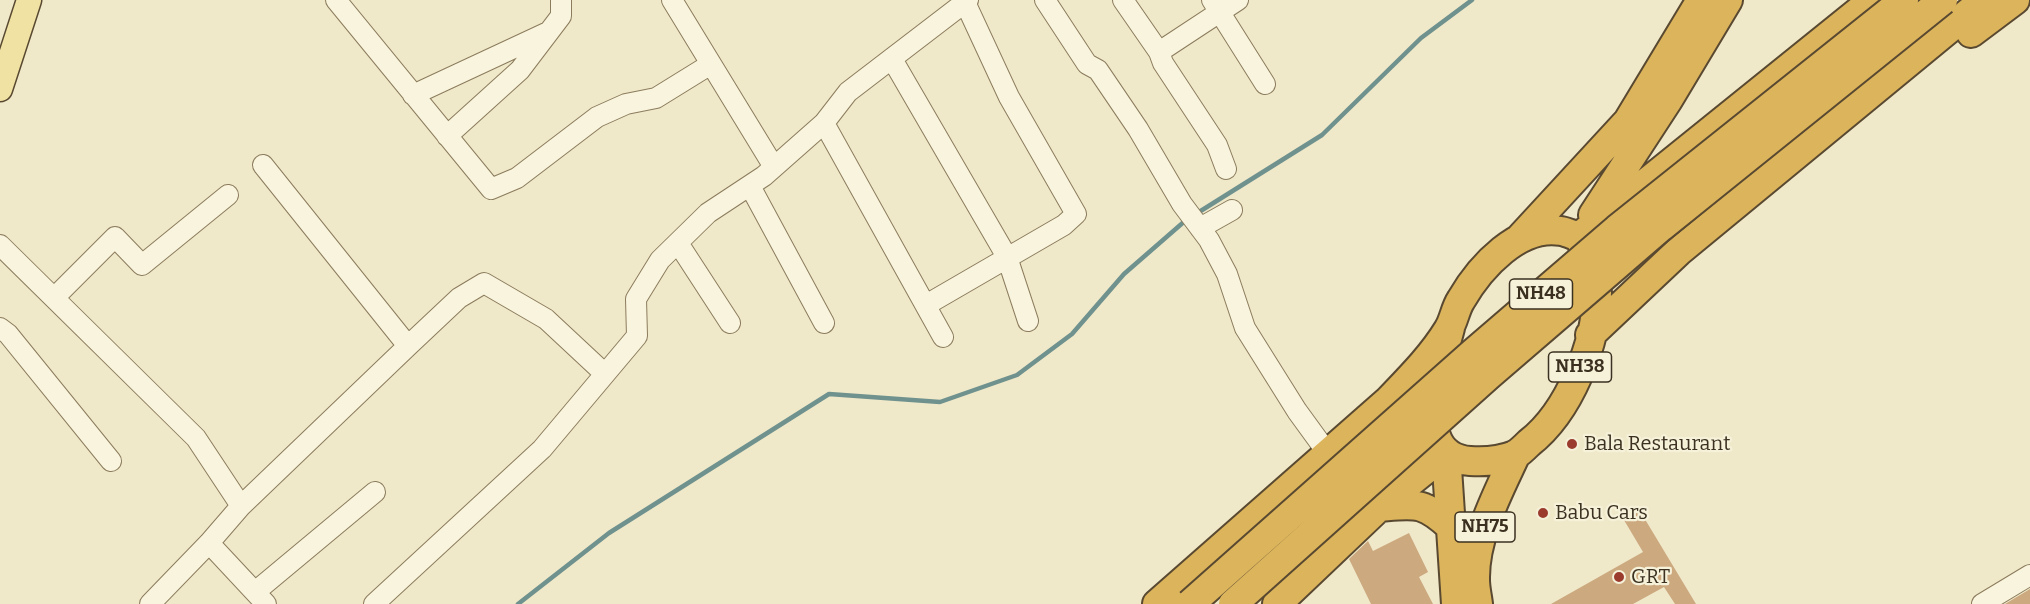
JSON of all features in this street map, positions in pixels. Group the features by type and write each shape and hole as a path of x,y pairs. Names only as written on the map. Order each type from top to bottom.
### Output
{"highway":[{"path":"1579,237 1873,0"},
{"name":"NH48","path":"1190,604 1473,353 1617,229 1904,0"},
{"name":"NH48","path":"1233,604 1489,375 1661,227 1943,0"},
{"path":"1590,335 1678,252 1984,0"},
{"path":"1730,209 1784,175 1821,148 2015,0"},
{"path":"1579,237 1668,100 1708,10"},
{"path":"1277,604 1379,507 1446,453 1436,436 1433,413 1438,372 1460,301 1487,266 1504,248 1520,238 1628,122 1708,10"},
{"path":"1520,238 1560,231 1579,237"},
{"name":"NH38","path":"1446,453 1463,461 1484,462 1516,454 1539,436 1558,413 1574,384 1595,317 1597,291 1591,262 1579,237"},
{"path":"1157,604 1389,400 1419,369 1450,328"},
{"name":"NH75","path":"1446,453 1456,604"},
{"name":"NH75","path":"1478,604 1474,580 1480,541 1516,454"},
{"path":"1379,507 1412,504 1422,506 1434,511 1451,527"}],"main road":[{"path":"0,88 29,0"}],"street":[{"path":"336,0 491,189 517,178 597,117 626,104 656,98 711,64"},
{"path":"447,135 520,70 561,16 561,0"},
{"path":"672,0 774,167"},
{"path":"1045,0 1087,64 1098,70 1138,129 1182,204 1209,240 1227,273 1245,328 1297,411 1329,455"},
{"path":"1123,0 1159,52 1163,63 1217,145 1226,169"},
{"path":"1159,52 1216,6 1238,0"},
{"path":"374,604 542,449 606,374 637,336 636,299 660,260 708,213 750,186 824,123 848,92 966,1 1009,97 1076,214 1064,225 926,305"},
{"path":"1216,6 1264,84"},
{"path":"413,95 549,32"},
{"path":"892,59 1007,258 1028,321"},
{"path":"824,123 943,337"},
{"path":"262,165 408,346"},
{"path":"750,186 824,323"},
{"path":"54,298 115,237 142,265 228,195"},
{"path":"1200,228 1232,210"},
{"path":"678,243 730,323"},
{"path":"0,245 196,438 241,506"},
{"path":"150,604 241,506 459,298 484,283 546,319 606,374"},
{"path":"0,328 8,334 111,461"},
{"path":"209,543 261,598 375,492"},
{"path":"1982,604 2030,575"}],"building":[{"path":"1637,506 1696,604 1675,604 1664,587 1633,604 1551,604 1643,552 1621,515"},
{"path":"1409,533 1428,572 1419,577 1433,604 1371,604 1349,559 1368,541 1373,551"},
{"path":"2030,589 2030,604 2005,604"}],"waterway":[{"path":"1199,212 1322,135 1421,38 1472,0"},
{"path":"518,604 609,533 829,394 940,402 1017,375 1072,334 1124,274 1186,220"}],"place":[{"name":"Bala Restaurant","path":"1572,444"},
{"name":"Babu Cars","path":"1543,513"},
{"name":"GRT","path":"1619,577"}]}
